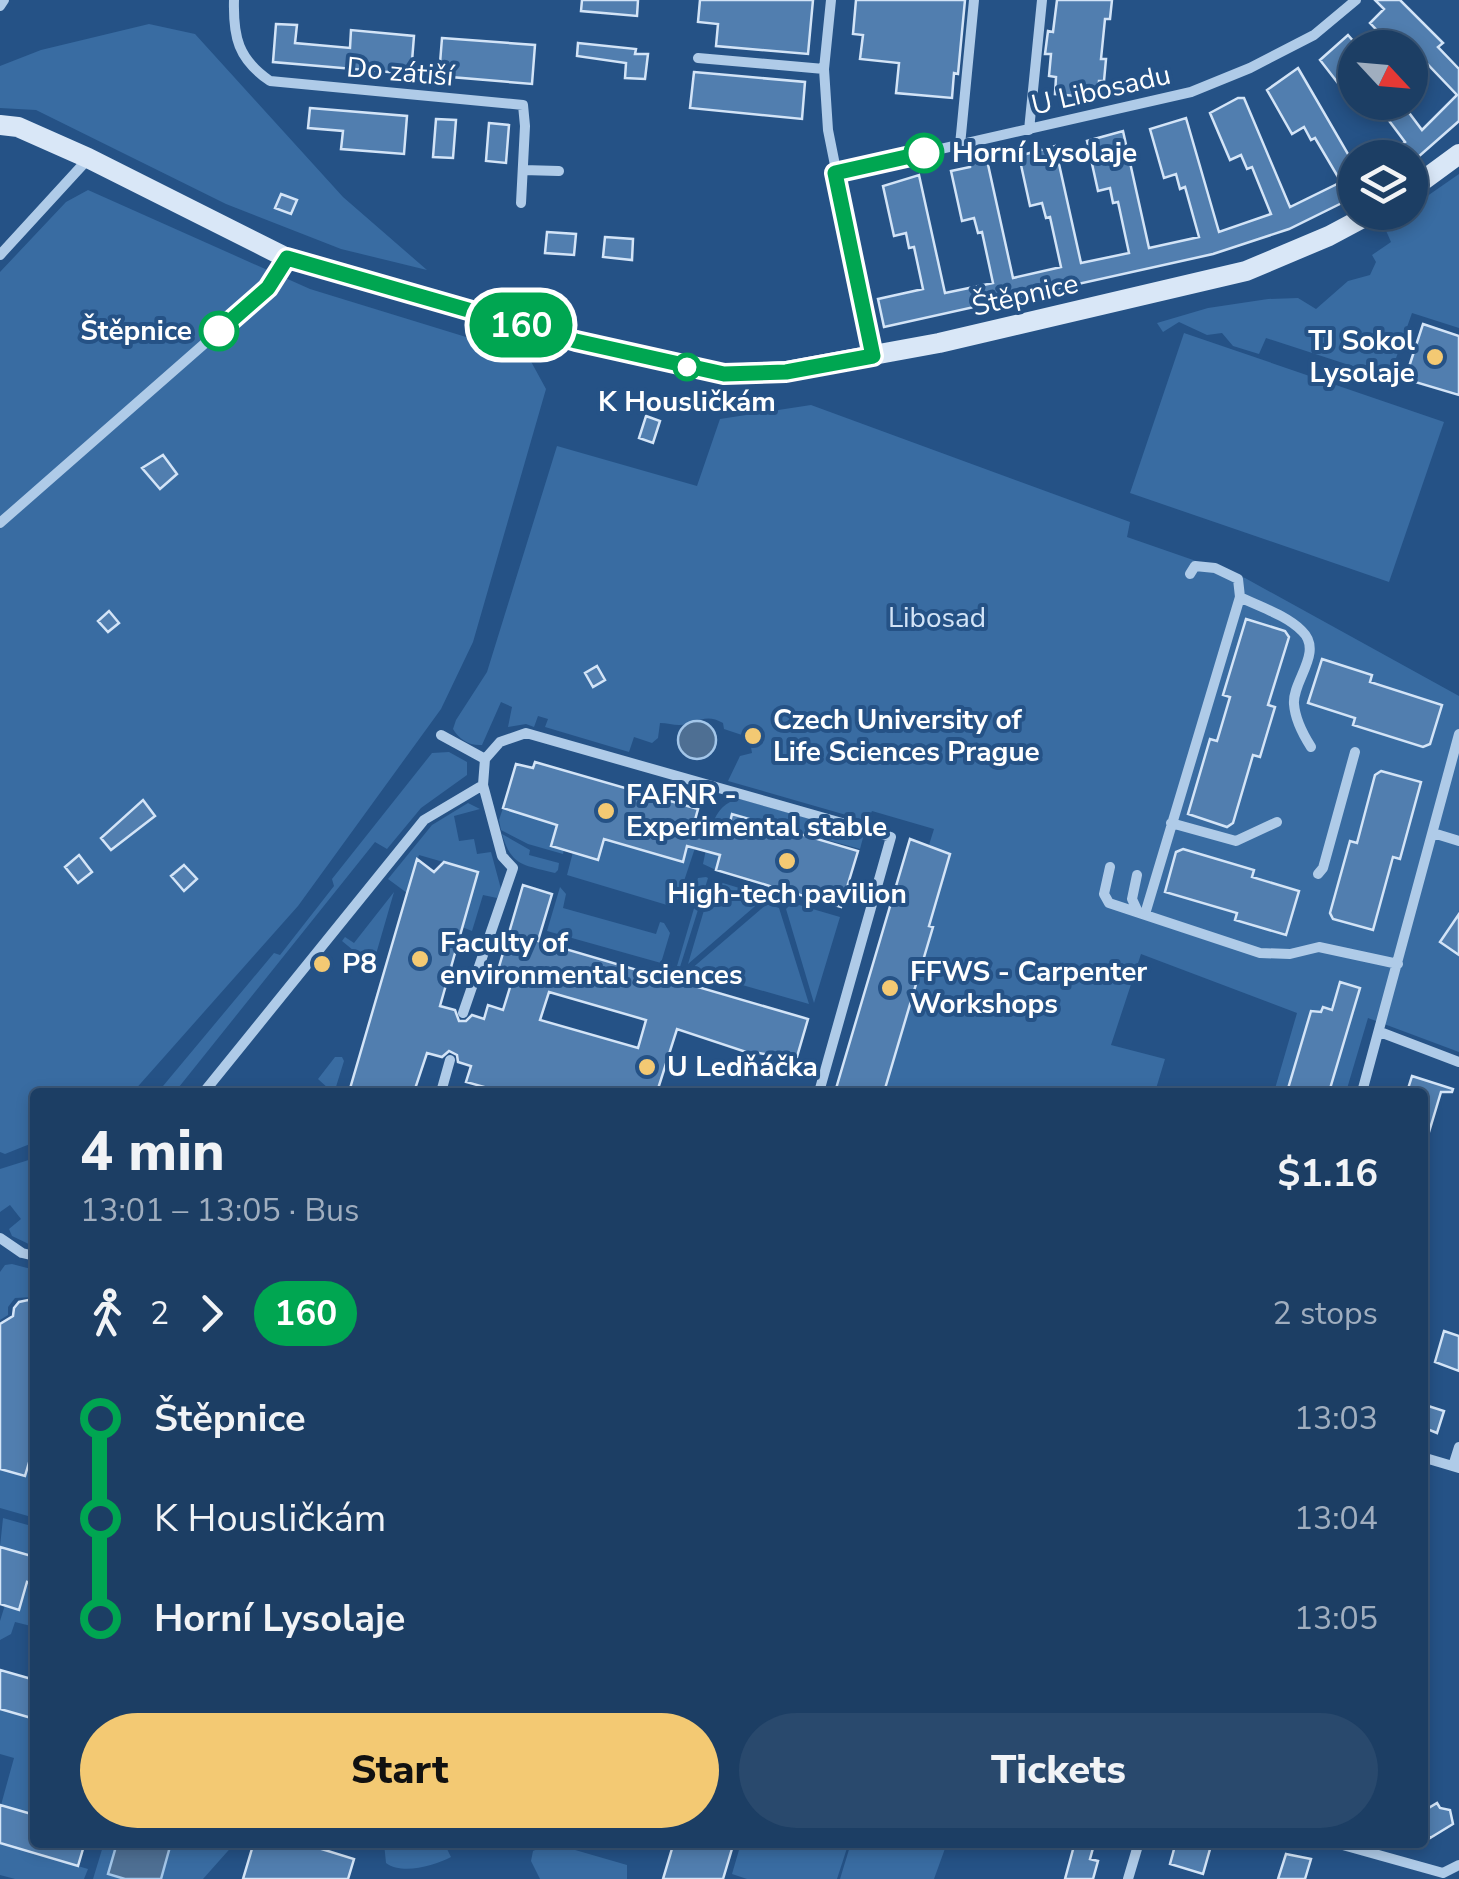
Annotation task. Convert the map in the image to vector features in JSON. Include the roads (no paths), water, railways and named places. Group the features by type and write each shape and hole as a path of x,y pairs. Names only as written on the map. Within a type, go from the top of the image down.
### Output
{"street":[{"name":"Do zátiší","path":"234,0 234,31 240,53 254,70 270,80 523,105 521,203"},
{"path":"831,0 824,69 828,130 873,356"},
{"path":"960,145 974,0"},
{"path":"1029,130 1042,0"},
{"name":"U Libosadu","path":"835,173 1191,92 1314,35 1356,0"},
{"path":"698,58 824,69"},
{"name":"Štěpnice","path":"0,124 18,127 88,158 287,258 576,341 724,374 786,372 939,344 1246,271 1340,230"},
{"path":"1428,177 1459,154"},
{"path":"0,255 88,158"},
{"path":"523,170 558,171"},
{"path":"0,523 268,288 287,258"},
{"path":"1142,913 1240,597 1238,579 1228,572 1194,566 1190,574"},
{"path":"1240,597 1282,618 1308,638 1310,649 1293,702 1311,747"},
{"path":"464,1012 513,868 502,856 484,785 485,759 500,742 526,734 891,838 821,1088"},
{"path":"1363,1088 1459,734"},
{"path":"441,736 485,759"},
{"path":"1318,874 1323,868 1355,752"},
{"path":"207,1088 424,820 484,785"},
{"path":"1171,823 1236,841 1277,822"},
{"path":"1433,833 1459,840"},
{"path":"1110,867 1104,894 1109,903 1260,953 1290,954 1320,948 1398,964"},
{"path":"1137,875 1132,899 1142,913"},
{"path":"1380,1032 1459,1062"},
{"path":"442,1088 450,1060"},
{"path":"0,1238 30,1254"},
{"path":"1428,1459 1456,1467 1459,1447"},
{"path":"1128,1879 1137,1848"},
{"path":"1352,1848 1444,1876 1459,1865"}],"place":[{"name":"Horní Lysolaje","path":"924,153"},
{"name":"Štěpnice","path":"219,331"},
{"name":"TJ Sokol Lysolaje","path":"1435,357"},
{"name":"K Housličkám","path":"687,367"},
{"name":"Czech University of Life Sciences Prague","path":"753,736"},
{"name":"FAFNR - Experimental stable","path":"606,811"},
{"name":"High-tech pavilion","path":"787,861"},
{"name":"Faculty of environmental sciences","path":"420,959"},
{"name":"P8","path":"322,964"},
{"name":"FFWS - Carpenter Workshops","path":"890,988"},
{"name":"U Ledňáčka","path":"647,1067"}],"park label":[{"name":"Libosad","path":"937,618"}]}
